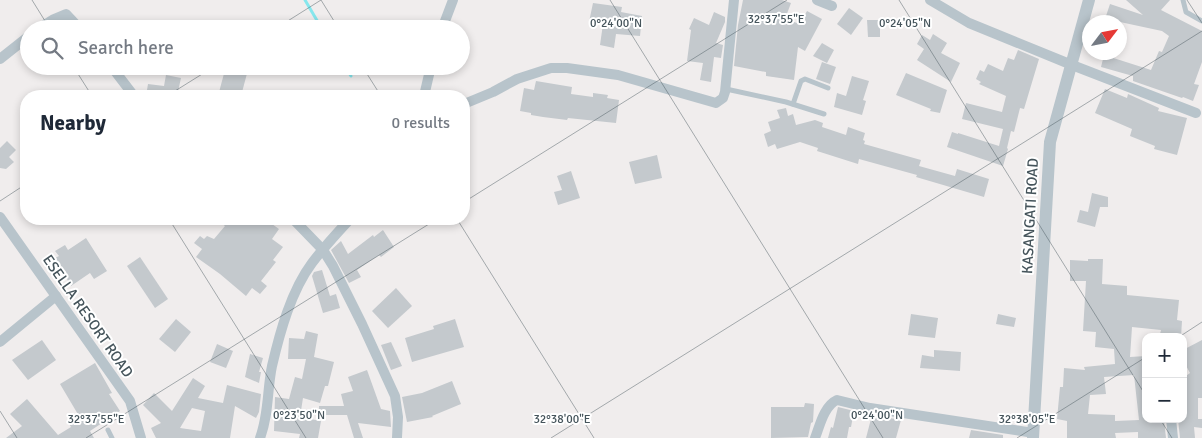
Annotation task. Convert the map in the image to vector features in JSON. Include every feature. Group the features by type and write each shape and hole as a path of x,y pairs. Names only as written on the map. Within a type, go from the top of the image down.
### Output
{"street":[{"path":"445,20 452,0"},
{"path":"470,102 518,79 551,68 567,68 618,75 716,103 723,98 725,89 734,0"},
{"path":"817,0 832,6"},
{"path":"930,0 969,22 1072,66 1196,113"},
{"name":"KASANGATI ROAD","path":"1034,436 1050,142 1089,0"},
{"path":"52,20 66,14 72,20"},
{"path":"0,59 20,43"},
{"path":"118,75 129,90"},
{"path":"425,90 429,75"},
{"name":"ESELLA RESORT ROAD","path":"0,217 130,402 141,438"},
{"path":"299,225 323,250 340,279 389,382 395,396 398,417 397,438"},
{"path":"260,438 267,414 272,368 290,307 300,283 311,264 345,225"},
{"path":"0,342 56,296"},
{"path":"815,438 826,410 830,404 837,400 870,408 1034,436"},
{"path":"1172,423 1173,438"}],"lane":[{"path":"1184,0 1183,6 1186,12 1202,21"},
{"path":"793,104 801,81 804,79 828,88"},
{"path":"725,89 793,104 824,114"},
{"path":"108,430 112,438"}],"building":[{"path":"743,0 782,0 791,3 785,19 800,24 807,11 822,19 805,51 798,47 794,80 766,76 766,72 734,66 738,25"},
{"path":"1126,0 1170,0 1161,10 1202,31 1202,62 1194,84 1199,85 1193,101 1133,81 1133,76 1101,67 1103,60 1120,60 1151,70 1159,51 1162,52 1169,36 1162,31 1127,24 1127,15 1106,15 1110,4 1143,15"},
{"path":"593,3 622,7 621,12 642,16 640,36 616,34 614,48 600,45 603,24 589,22"},
{"path":"849,8 863,18 851,35 837,24"},
{"path":"714,12 725,17 725,22 716,43 723,45 721,58 714,57 711,82 700,80 703,63 687,61 691,30 689,29 694,18 709,25"},
{"path":"867,20 880,20 880,37 868,37"},
{"path":"933,34 947,43 941,53 960,63 951,82 917,60 924,49 917,44 922,35 930,40"},
{"path":"822,43 834,50 827,63 813,56"},
{"path":"1018,50 1039,59 1024,109 1020,108 1014,132 1011,131 1003,166 947,147 952,132 999,146 1003,129 962,119 966,103 1002,112 1006,96 979,84 981,82 976,79 980,70 984,72 988,64 1003,71 1008,58 1014,60"},
{"path":"822,62 836,67 830,84 816,79"},
{"path":"906,73 947,90 940,113 930,111 931,109 896,95"},
{"path":"166,75 181,78 178,90 147,90 148,84 164,86"},
{"path":"224,75 247,75 243,90 220,90"},
{"path":"852,76 869,81 863,100 866,101 862,115 834,107 837,93 846,96"},
{"path":"536,81 572,87 571,94 593,97 593,93 608,95 607,98 619,100 616,123 543,117 520,111 524,88 534,90"},
{"path":"1105,89 1127,98 1128,94 1159,108 1158,111 1187,118 1177,155 1154,149 1155,146 1130,136 1132,129 1095,113"},
{"path":"786,108 788,116 793,114 796,125 815,120 823,123 822,127 846,135 848,127 865,133 864,144 921,160 919,166 955,176 957,169 989,179 984,197 916,177 917,175 859,159 858,164 817,151 818,148 800,142 777,149 775,144 768,147 764,134 771,131 768,122 780,118 777,110"},
{"path":"7,141 16,150 9,157 14,162 6,169 0,168 0,148"},
{"path":"657,155 662,178 635,184 629,162"},
{"path":"571,171 580,198 558,205 554,192 562,190 557,176"},
{"path":"1092,193 1108,197 1108,207 1100,207 1095,227 1077,222 1080,210 1088,212"},
{"path":"224,225 273,225 279,229 272,239 283,247 273,260 276,262 261,281 267,286 260,294 252,288 246,296 196,257 202,249 194,243 200,236 204,239 207,236 214,239 225,226"},
{"path":"383,230 394,247 381,257 379,255 357,270 361,277 349,283 331,250 341,241 348,254 373,235 374,237"},
{"path":"86,238 107,271 94,279 90,273 71,286 55,258 59,256 55,251 65,245 68,250"},
{"path":"140,257 168,299 155,308 127,266"},
{"path":"1088,259 1103,259 1102,284 1127,286 1127,295 1179,300 1177,320 1182,321 1181,333 1160,333 1161,330 1132,327 1130,357 1142,356 1142,423 1164,423 1166,438 1138,438 1138,432 1115,433 1116,438 1067,438 1067,421 1057,419 1060,387 1063,387 1064,368 1085,370 1084,367 1115,364 1114,349 1095,347 1096,332 1083,331 1086,281 1070,281 1070,260 1088,261","holes":["1134,375 1139,420 1115,421 1115,415 1088,414 1090,395 1106,394 1104,377"]},
{"path":"322,270 330,296 336,294 340,308 323,313 312,276 314,272"},
{"path":"396,288 412,306 388,328 372,311"},
{"path":"911,314 938,318 935,338 908,335"},
{"path":"998,314 1016,318 1014,327 996,324"},
{"path":"176,319 191,332 175,352 159,339"},
{"path":"455,319 464,347 412,362 405,338 434,329 433,326"},
{"path":"306,331 318,334 314,357 334,362 328,386 325,386 320,403 303,398 300,417 321,421 318,438 299,438 300,434 274,431 275,397 289,399 295,377 302,379 306,359 288,359 289,338 304,339"},
{"path":"42,340 56,360 28,380 12,360"},
{"path":"1202,340 1202,398 1198,398 1198,419 1202,419 1202,428 1194,427 1195,438 1180,438 1178,423 1187,423 1187,375 1190,373 1187,367 1187,348"},
{"path":"391,342 402,366 391,370 381,345"},
{"path":"217,344 233,351 226,368 210,362"},
{"path":"934,350 961,352 960,371 920,368 922,355 934,357"},
{"path":"250,354 263,358 259,372 261,372 259,383 245,377"},
{"path":"95,363 112,393 109,394 120,411 90,431 94,438 6,438 22,426 10,414 27,399 58,435 71,427 68,422 79,416 60,384"},
{"path":"367,370 381,409 390,411 391,427 358,423 363,438 354,438 347,415 319,415 319,406 344,406 341,394 353,391 348,377"},
{"path":"193,378 205,386 198,398 223,403 227,385 261,394 259,412 256,418 235,406 230,438 156,438 151,428 161,423 143,405 154,393 172,411","holes":["192,408 205,411 201,431 180,428"]},
{"path":"452,381 461,404 433,417 407,422 402,397 422,393"},
{"path":"805,403 814,404 813,422 811,423 808,437 771,438 771,407 804,407"},
{"path":"838,407 854,411 851,427 849,427 847,438 828,438 831,427 833,428"},
{"path":"872,415 901,420 896,438 866,438"},
{"path":"971,430 1003,435 1003,438 969,438"}],"waterway":[{"path":"305,0 317,20"}]}
